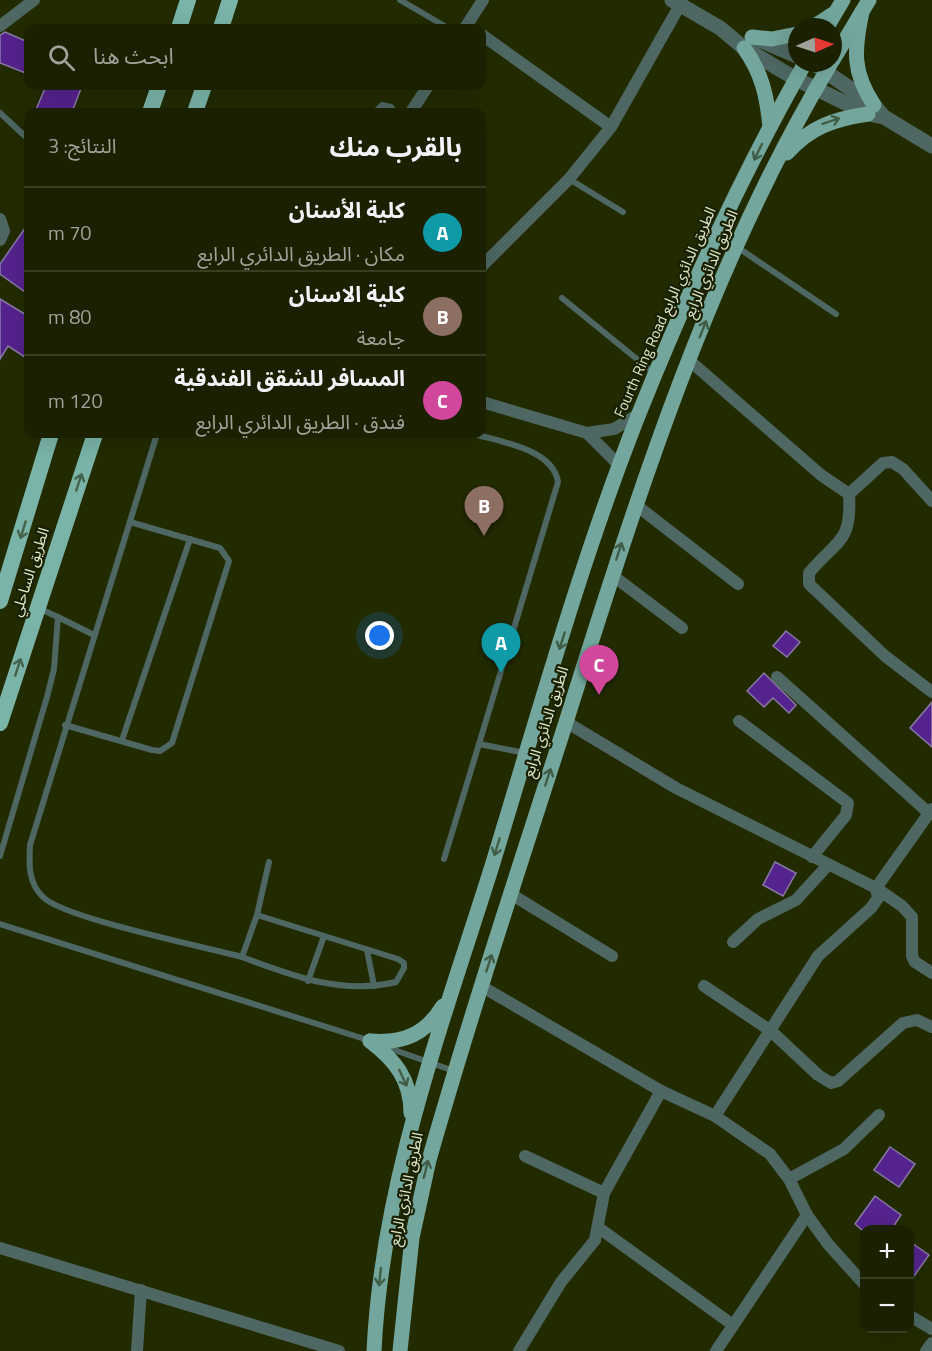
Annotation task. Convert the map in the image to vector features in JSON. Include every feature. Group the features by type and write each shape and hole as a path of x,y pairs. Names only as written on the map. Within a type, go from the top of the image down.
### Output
{"highway":[{"path":"180,24 188,0"},
{"path":"224,24 231,0"},
{"path":"151,108 158,90"},
{"path":"196,108 203,90"},
{"name":"الطريق الساحلي","path":"0,601 7,558 50,438"},
{"name":"الطريق الساحلي","path":"0,723 94,438"}],"main road":[{"path":"824,18 839,6"},
{"name":"الطريق الدائري الرابع","path":"842,40 865,6"},
{"path":"771,171 789,150 822,124 871,110 857,70 855,48 865,6"},
{"path":"770,127 764,81 748,42 788,36"},
{"name":"Fourth Ring Road الطريق الدائري الرابع","path":"580,585 639,414 712,247 770,127 800,72"},
{"name":"الطريق الدائري الرابع","path":"400,1351 406,1284 420,1196 454,1071 612,575 690,361 736,247 771,171 816,90 823,72"},
{"name":"الطريق الدائري الرابع","path":"374,1351 387,1229 410,1126 525,753 580,585"},
{"path":"370,1041 397,1041 412,1036 436,1018 450,996"},
{"path":"370,1041 397,1065 406,1082 411,1100 410,1126"}],"street":[{"path":"0,26 34,0"},
{"path":"470,24 483,0"},
{"path":"486,262 569,179 611,127 676,2 748,42 788,53"},
{"path":"486,38 611,127"},
{"path":"748,42 796,79 816,90 871,110 932,146"},
{"path":"834,72 871,110"},
{"path":"414,108 425,90"},
{"path":"0,219 4,231 0,240"},
{"path":"690,361 821,475 849,494"},
{"path":"486,403 588,434 614,429 639,414"},
{"path":"588,434 620,466"},
{"path":"932,501 892,462 883,463 849,494 850,524 846,532 836,548 809,573 809,584 885,656 932,692"},
{"path":"636,505 738,584"},
{"path":"612,575 682,628"},
{"path":"715,1116 825,948 871,908 878,898 876,888 931,811 777,676"},
{"path":"739,721 848,803 846,815 812,857"},
{"path":"566,722 676,788 876,888 902,906 912,917 912,956 915,962 932,973"},
{"path":"733,942 758,920 796,900 828,865"},
{"path":"511,894 612,956"},
{"path":"704,986 771,1031 818,1075 831,1083 838,1081 903,1023 917,1020 932,1027"},
{"path":"481,987 662,1091 715,1116 770,1154 789,1179 807,1215 828,1244 860,1280"},
{"path":"519,1351 561,1282 594,1240 599,1228 604,1193 662,1091"},
{"path":"789,1179 843,1149 879,1115"},
{"path":"525,1156 604,1193"},
{"path":"716,1351 807,1215"},
{"path":"599,1228 733,1325"},
{"path":"0,1248 339,1351"},
{"path":"137,1351 141,1290"},
{"path":"914,1319 932,1329"},
{"path":"926,1351 932,1343"}],"lane":[{"path":"400,0 441,24"},
{"path":"0,113 24,136"},
{"path":"569,179 623,212"},
{"path":"736,247 836,314"},
{"path":"562,298 656,376"},
{"path":"156,438 65,725 30,845 28,866 37,891 45,900 73,912 242,957 308,981 341,987 374,986 396,982 404,965 398,959 256,915"},
{"path":"444,859 558,483 557,474 543,459 485,438"},
{"path":"65,725 160,751 172,743 228,561 220,548 130,522"},
{"path":"122,740 190,539"},
{"path":"38,608 94,635"},
{"path":"0,856 54,669 58,617"},
{"path":"479,744 525,753"},
{"path":"242,957 256,915 269,862"},
{"path":"0,924 370,1041 454,1071"},
{"path":"308,981 324,936"},
{"path":"367,950 374,986"}],"building":[{"path":"5,32 24,40 24,72 0,63 0,35"},
{"path":"44,90 80,90 74,108 37,108"},
{"path":"24,230 24,291 0,274 0,264"},
{"path":"0,299 24,314 24,356 8,346 0,359"},
{"path":"786,631 800,642 787,657 773,646"},
{"path":"764,673 796,705 789,713 773,698 764,707 747,691"},
{"path":"932,702 932,747 910,728"},
{"path":"775,862 796,873 783,896 763,885"},
{"path":"890,1147 915,1164 899,1187 874,1170"},
{"path":"875,1196 901,1215 894,1225 860,1225 860,1228 855,1224"},
{"path":"914,1244 929,1255 914,1276"}],"place":[{"name":"كلية الاسنان","path":"484,536"},
{"name":"كلية الأسنان","path":"501,673"},
{"name":"المسافر للشقق الفندقية","path":"599,695"}]}
